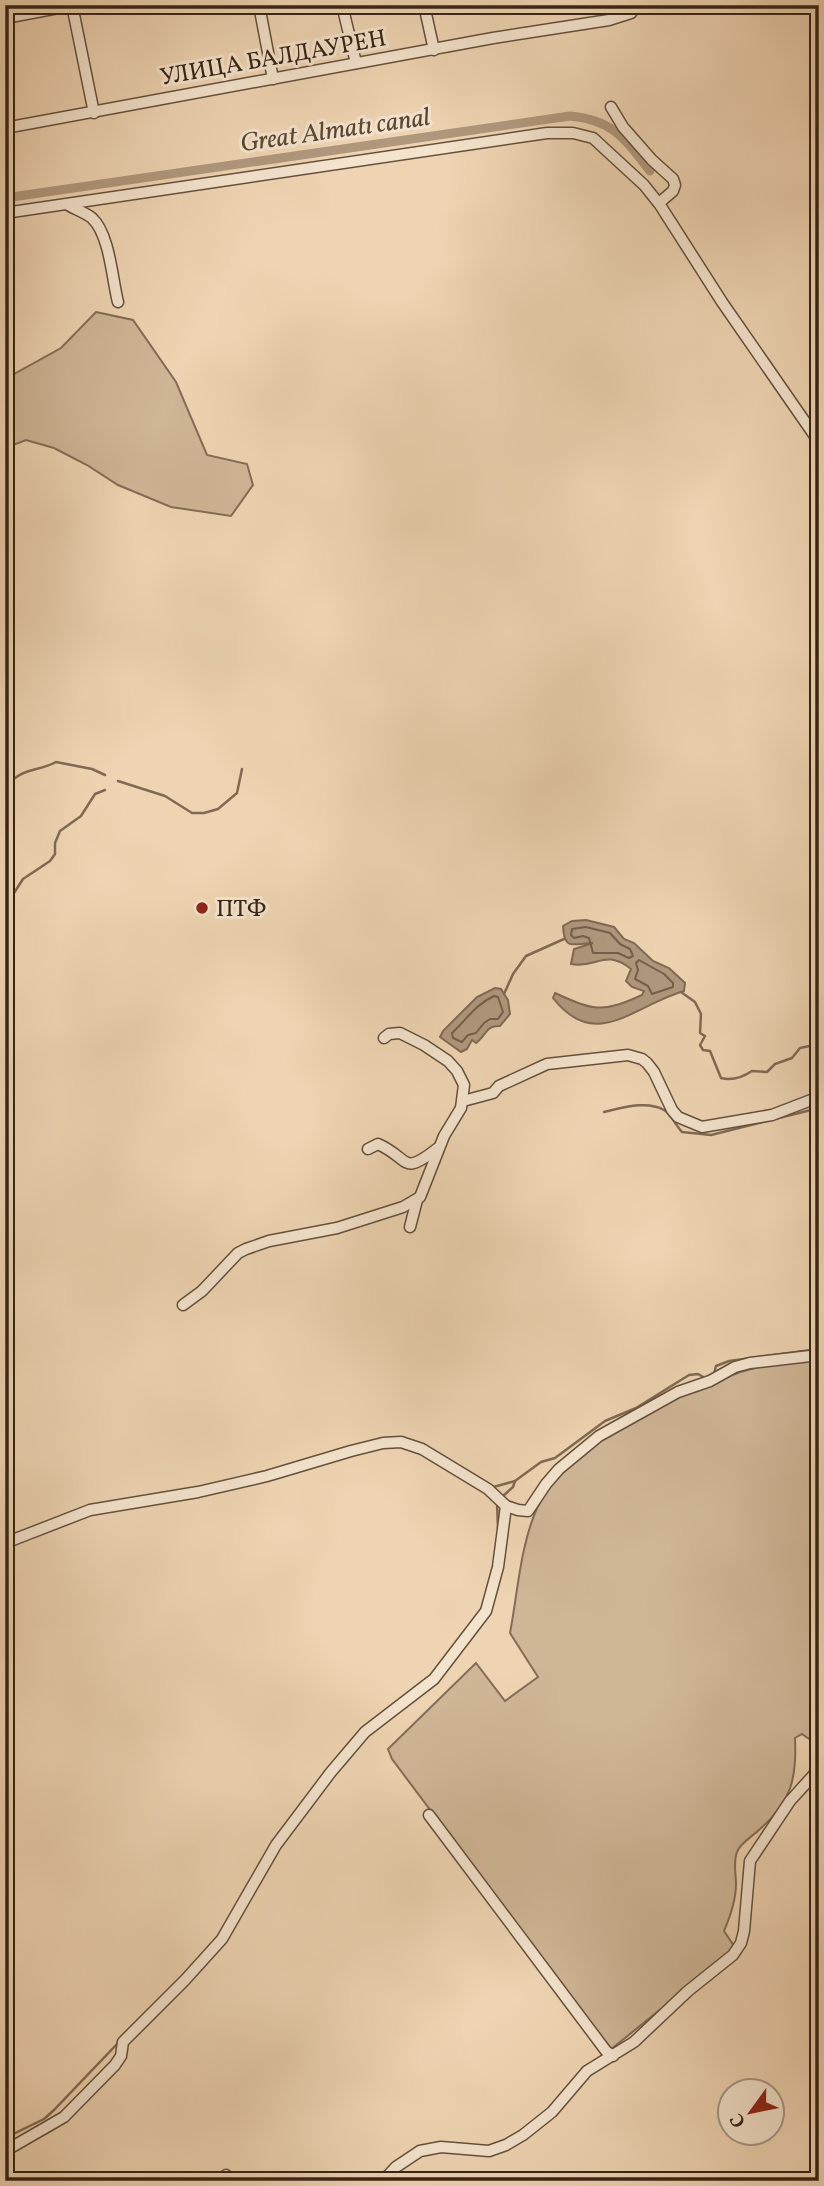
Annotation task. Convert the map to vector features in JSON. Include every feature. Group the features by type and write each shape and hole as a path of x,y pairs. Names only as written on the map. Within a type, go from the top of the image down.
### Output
{"street":[{"path":"5,18 73,5 94,113"},
{"path":"259,5 273,79"},
{"path":"342,5 356,63"},
{"path":"424,5 434,50"},
{"name":"УЛИЦА БАЛДАУРЕН","path":"5,128 493,38 609,20 634,9"},
{"path":"611,107 652,160 673,179 673,191 659,203"},
{"path":"5,213 403,154 560,133 585,135 601,144 659,203 722,302 819,442"},
{"path":"68,205 91,216 97,225 106,248 118,302"},
{"path":"384,1038 389,1034 400,1033 424,1045 447,1061 457,1071 464,1085 463,1101 440,1146 424,1191 417,1200 410,1227"},
{"path":"463,1101 493,1093 499,1086 547,1064 628,1055 646,1063 678,1116 702,1127 772,1115 819,1097"},
{"path":"368,1149 378,1144 400,1161 415,1163 424,1160 440,1146"},
{"path":"183,1305 202,1291 238,1253 246,1249 269,1241 337,1228 417,1200"},
{"path":"5,1543 90,1510 160,1500 267,1476 383,1443 401,1442 422,1449 488,1489 506,1506 528,1511 559,1469 599,1436 678,1392 710,1381 735,1367 819,1355"},
{"path":"5,2151 64,2117 114,2064 121,2056 122,2042 222,1939 276,1845 331,1772 365,1732 423,1689 452,1656 486,1611 498,1567 506,1506"},
{"path":"383,2181 396,2166 420,2151 441,2147 489,2151 506,2145 552,2112 587,2071 634,2042 688,1991 722,1966 739,1949 744,1931 747,1869 750,1861 790,1801 819,1769"},
{"path":"429,1815 612,2056"}],"shaded area":[{"path":"96,312 133,320 176,382 207,455 247,464 253,485 231,516 171,507 118,485 54,448 26,440 5,448 5,379 61,348"},
{"path":"819,1358 819,1746 802,1734 795,1738 795,1766 785,1799 770,1819 737,1852 735,1896 724,1931 734,1946 733,1951 610,2050 392,1759 388,1749 476,1663 505,1701 538,1677 510,1633 531,1523 551,1485 571,1464 596,1444 652,1409 710,1383 755,1368"}],"water":[{"path":"586,920 614,927 624,939 634,943 653,961 669,968 685,983 684,991 632,1014 600,1024 585,1022 569,1014 553,998 555,993 589,1006 608,1007 629,1001 642,995 644,991 632,987 626,981 631,969 614,960 571,964 574,949 593,943 568,943 563,926 572,921"},
{"path":"495,988 501,989 508,1000 510,1014 500,1026 489,1029 476,1043 472,1040 467,1049 461,1052 440,1037 477,997"}],"waterway":[{"name":"Great Almatı canal","path":"5,198 570,116 598,122 617,133 650,171"},
{"path":"5,779 15,778 56,762 92,769 105,775"},
{"path":"118,781 165,796 192,813 204,813 218,809 237,793 242,769"},
{"path":"5,907 23,879 50,861 55,854 55,843 60,831 81,816 95,794 105,790"},
{"path":"504,994 513,974 526,956 564,939"},
{"path":"681,992 695,1002 701,1014 700,1033 705,1036 700,1045 703,1050 710,1051 721,1078 737,1078 752,1071 767,1072 775,1064 792,1058 800,1048 819,1044"},
{"path":"604,1112 634,1106 657,1107 667,1112 682,1132 711,1135 819,1108"},
{"path":"714,1374 716,1366 729,1361 819,1349"},
{"path":"490,1488 515,1481 541,1462 555,1458 605,1421 636,1408 689,1375 698,1374 705,1378"},
{"path":"503,1496 513,1487 515,1481"},
{"path":"497,1503 498,1528"},
{"path":"5,2138 44,2119 118,2043"}],"place":[{"name":"ПТФ","path":"202,908"}]}
